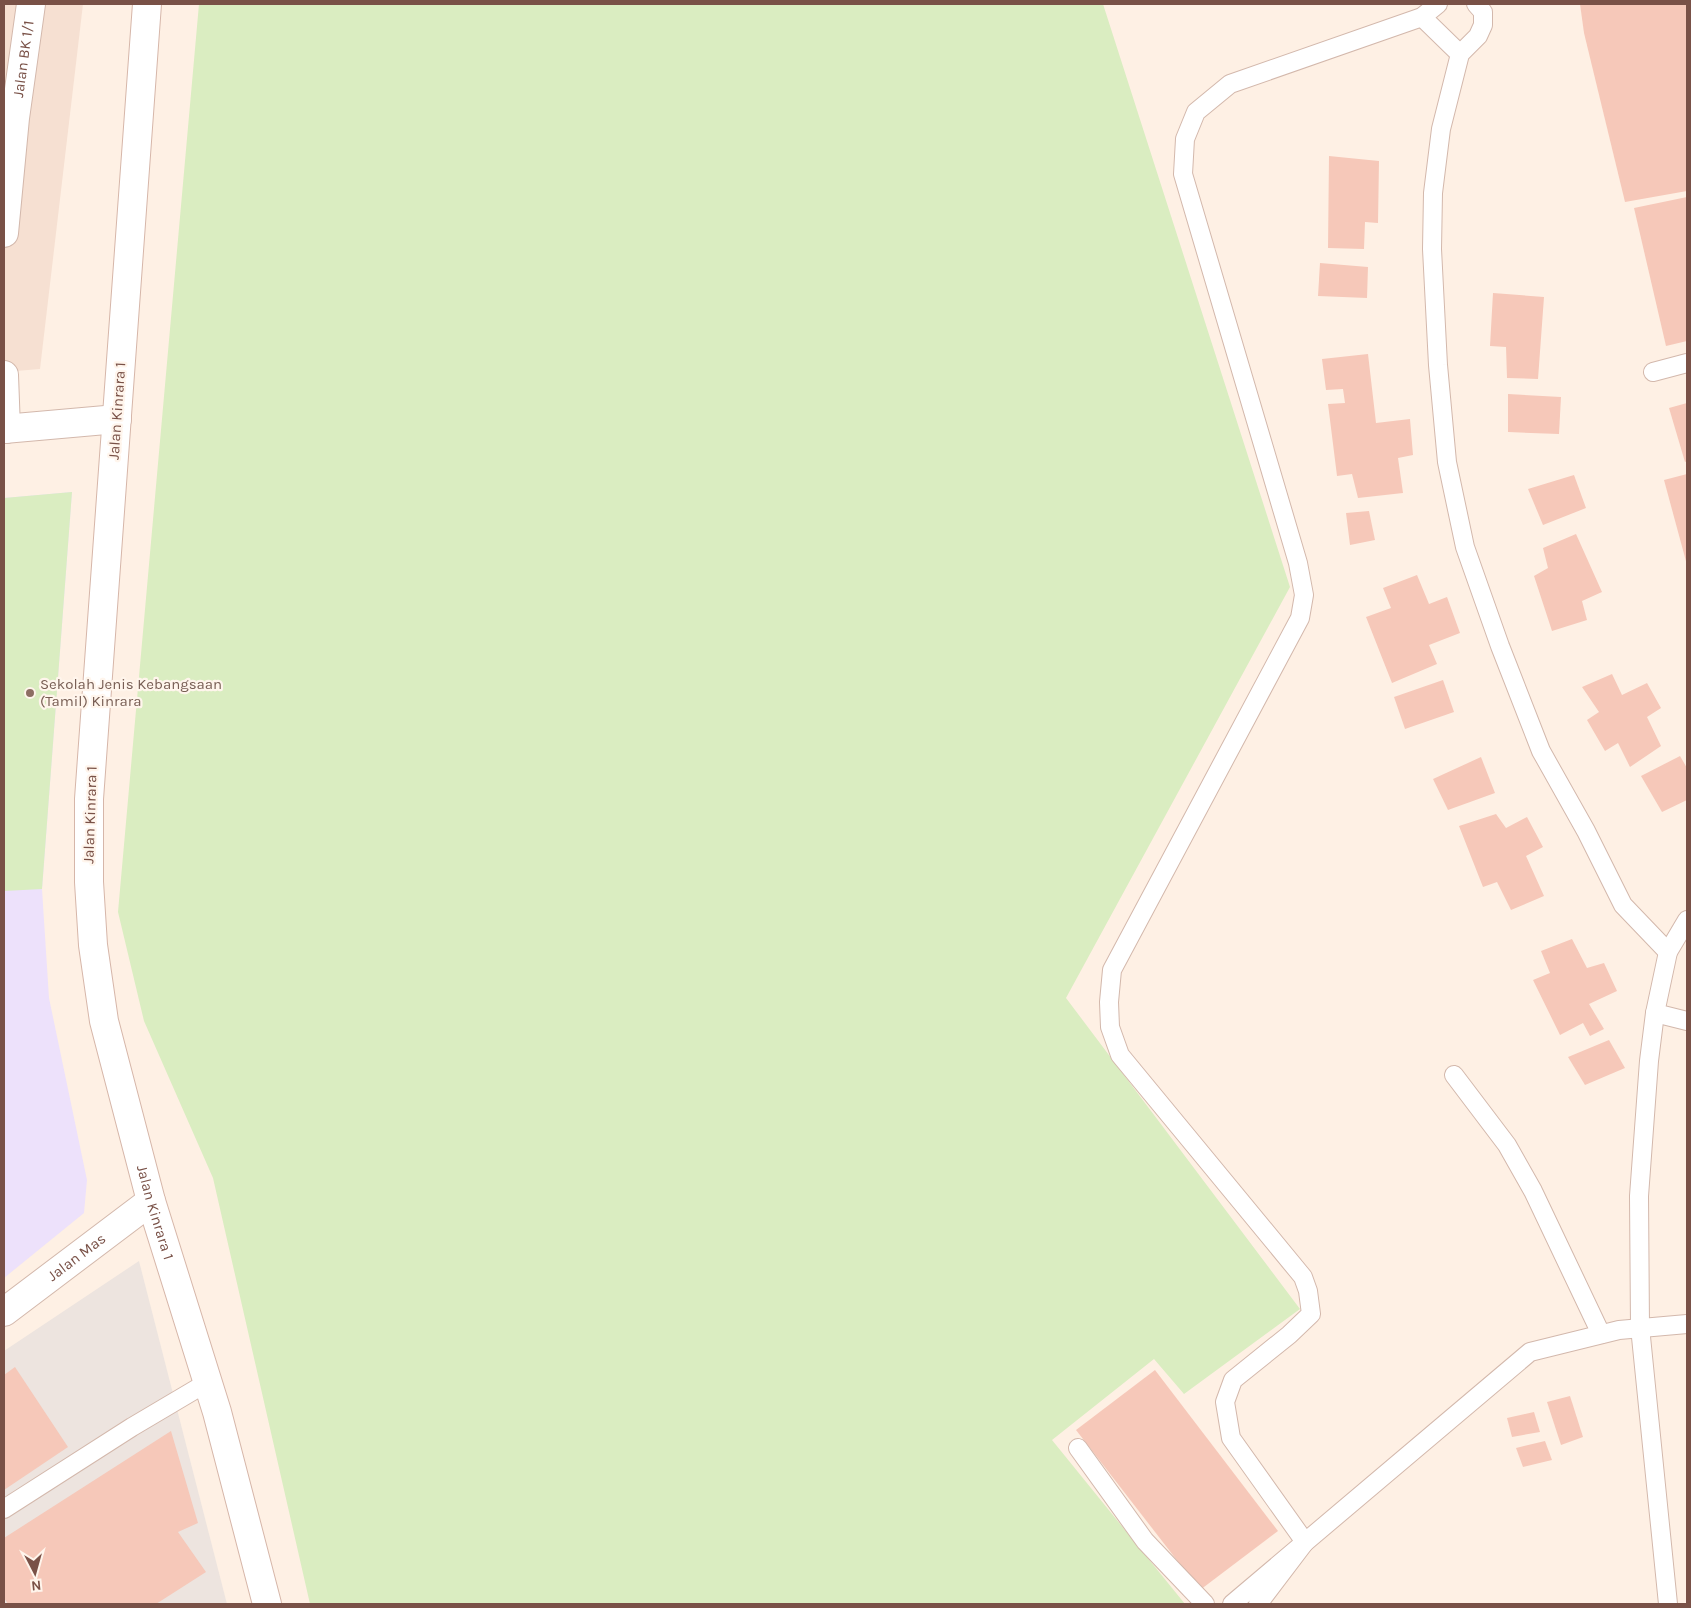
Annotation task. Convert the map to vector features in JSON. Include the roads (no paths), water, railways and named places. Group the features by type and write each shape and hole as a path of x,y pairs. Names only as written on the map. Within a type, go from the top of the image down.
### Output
{"street":[{"name":"Jalan BK 1/1","path":"4,233 9,118 32,4"},
{"name":"Jalan Kinrara 1","path":"147,4 89,799 89,882 93,945 104,1021 151,1201 208,1382 267,1604"},
{"path":"4,375 5,429 117,419"},
{"name":"Jalan Mas","path":"4,1312 151,1201"}],"lane":[{"path":"1305,1542 1231,1438 1225,1402 1233,1380 1289,1335 1311,1314 1308,1291 1303,1277 1120,1055 1110,1027 1109,1002 1112,970 1300,618 1304,595 1298,563 1183,174 1184,140 1196,112 1230,84 1422,17 1438,4"},
{"path":"1476,4 1483,12 1483,25 1478,36 1460,54 1440,129 1433,193 1432,250 1438,365 1447,462 1465,547 1500,646 1541,751 1586,831 1623,905 1668,952"},
{"path":"1422,17 1460,54"},
{"path":"1653,372 1687,363"},
{"path":"1668,1604 1640,1327 1639,1196 1649,1061 1655,1013 1668,952 1687,920"},
{"path":"1655,1013 1687,1021"},
{"path":"1454,1075 1507,1145 1534,1191 1601,1334"},
{"path":"1232,1604 1530,1352 1601,1334 1640,1327 1687,1324"},
{"path":"4,1509 132,1427 208,1382"},
{"path":"1078,1448 1145,1541 1205,1604"},
{"path":"1258,1604 1305,1542"}],"place":[{"name":"Sekolah Jenis Kebangsaan (Tamil) Kinrara","path":"30,693"}]}
